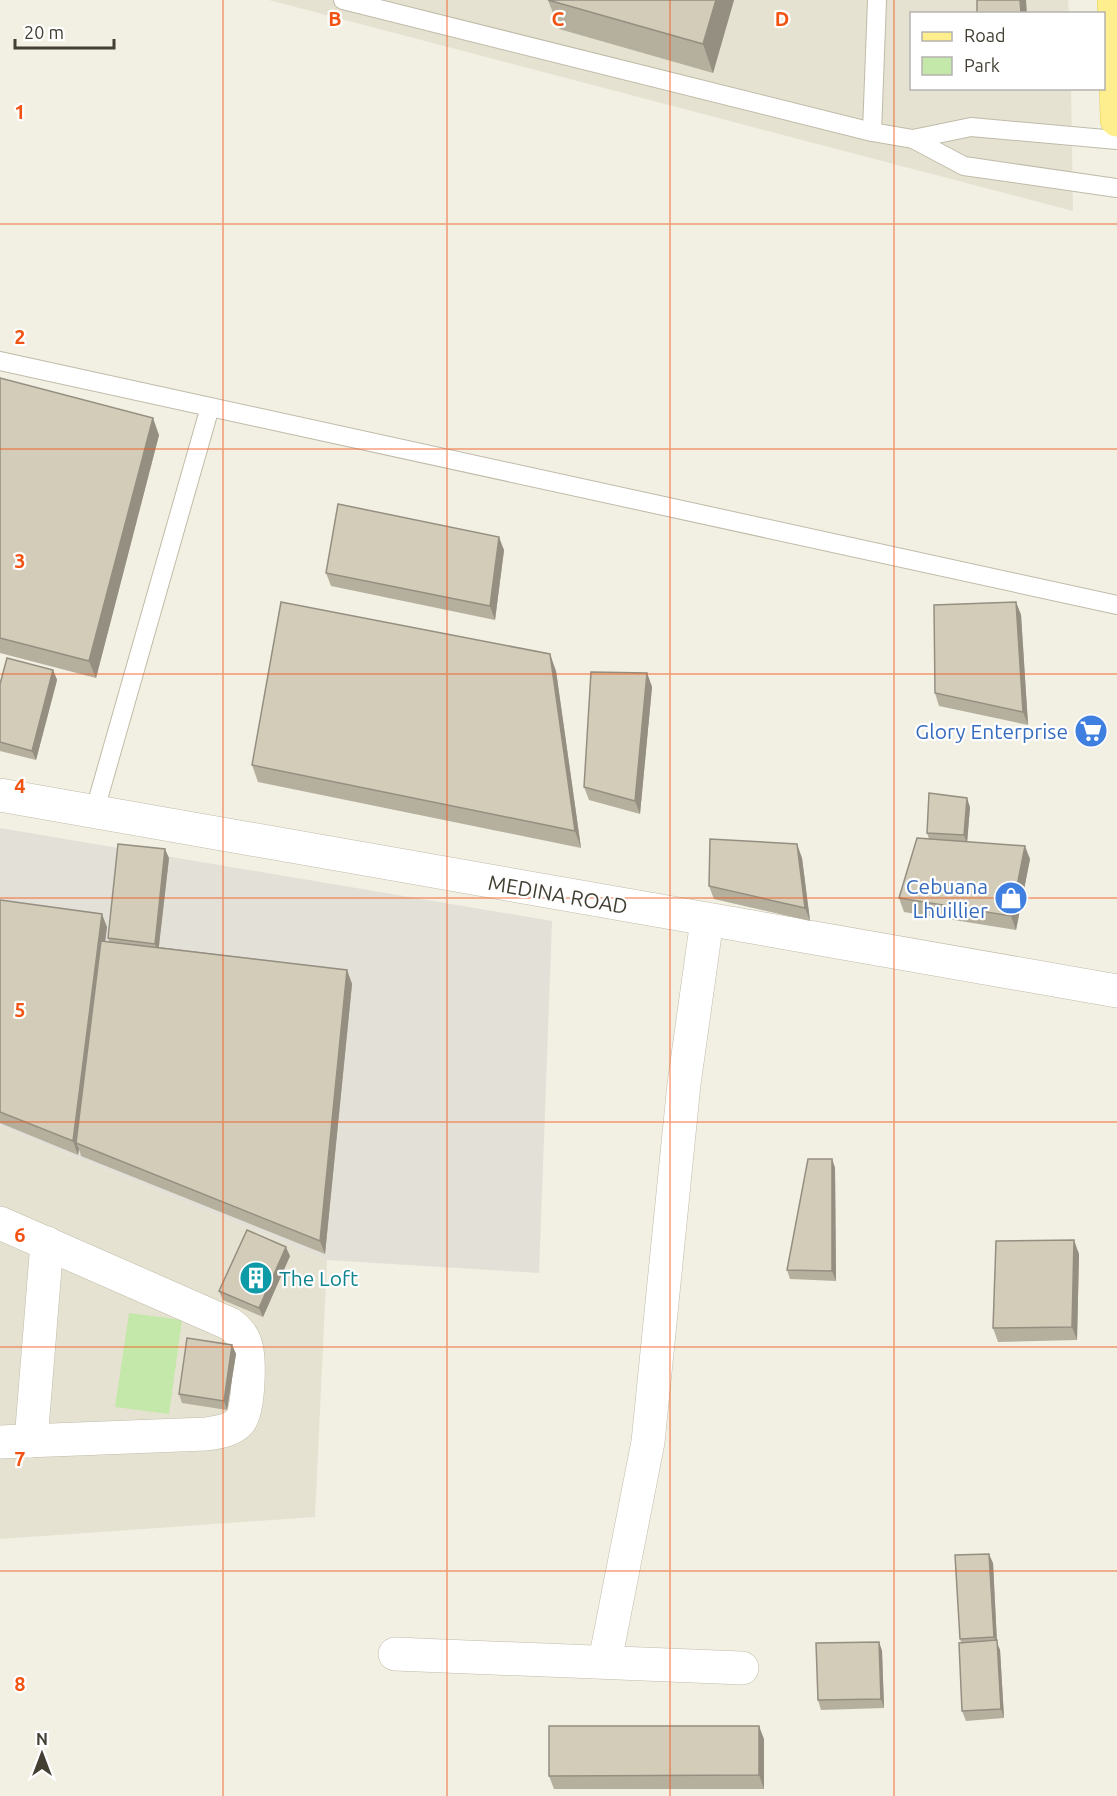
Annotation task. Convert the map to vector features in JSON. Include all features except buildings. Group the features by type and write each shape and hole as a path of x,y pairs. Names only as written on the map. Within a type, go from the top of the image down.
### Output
{"main road":[{"path":"1114,0 1117,120"}],"street":[{"name":"MEDINA ROAD","path":"0,795 1117,991"},
{"path":"605,1661 648,1442 684,1084 706,920"},
{"path":"0,1224 47,1243 208,1312 230,1323 242,1335 248,1358 245,1410 241,1420 232,1427 206,1434 15,1441 47,1243"},
{"path":"395,1653 742,1668"}],"lane":[{"path":"343,0 872,132 913,139 964,166 1117,188"},
{"path":"872,132 877,0"},
{"path":"913,139 971,127 1117,141"},
{"path":"0,361 1117,605"},
{"path":"94,813 210,407"}],"shaded area":[{"path":"269,0 1068,0 1069,12 910,12 910,90 1071,90 1073,211"},
{"path":"0,828 552,921 539,1273 327,1260 0,1126"},
{"path":"0,1126 327,1260 315,1517 0,1539"}],"green space":[{"path":"129,1313 182,1320 169,1414 115,1407"}],"place":[{"name":"Glory Enterprise","path":"1091,731"},
{"name":"Cebuana Lhuillier","path":"1011,898"},
{"name":"The Loft","path":"256,1278"}]}
